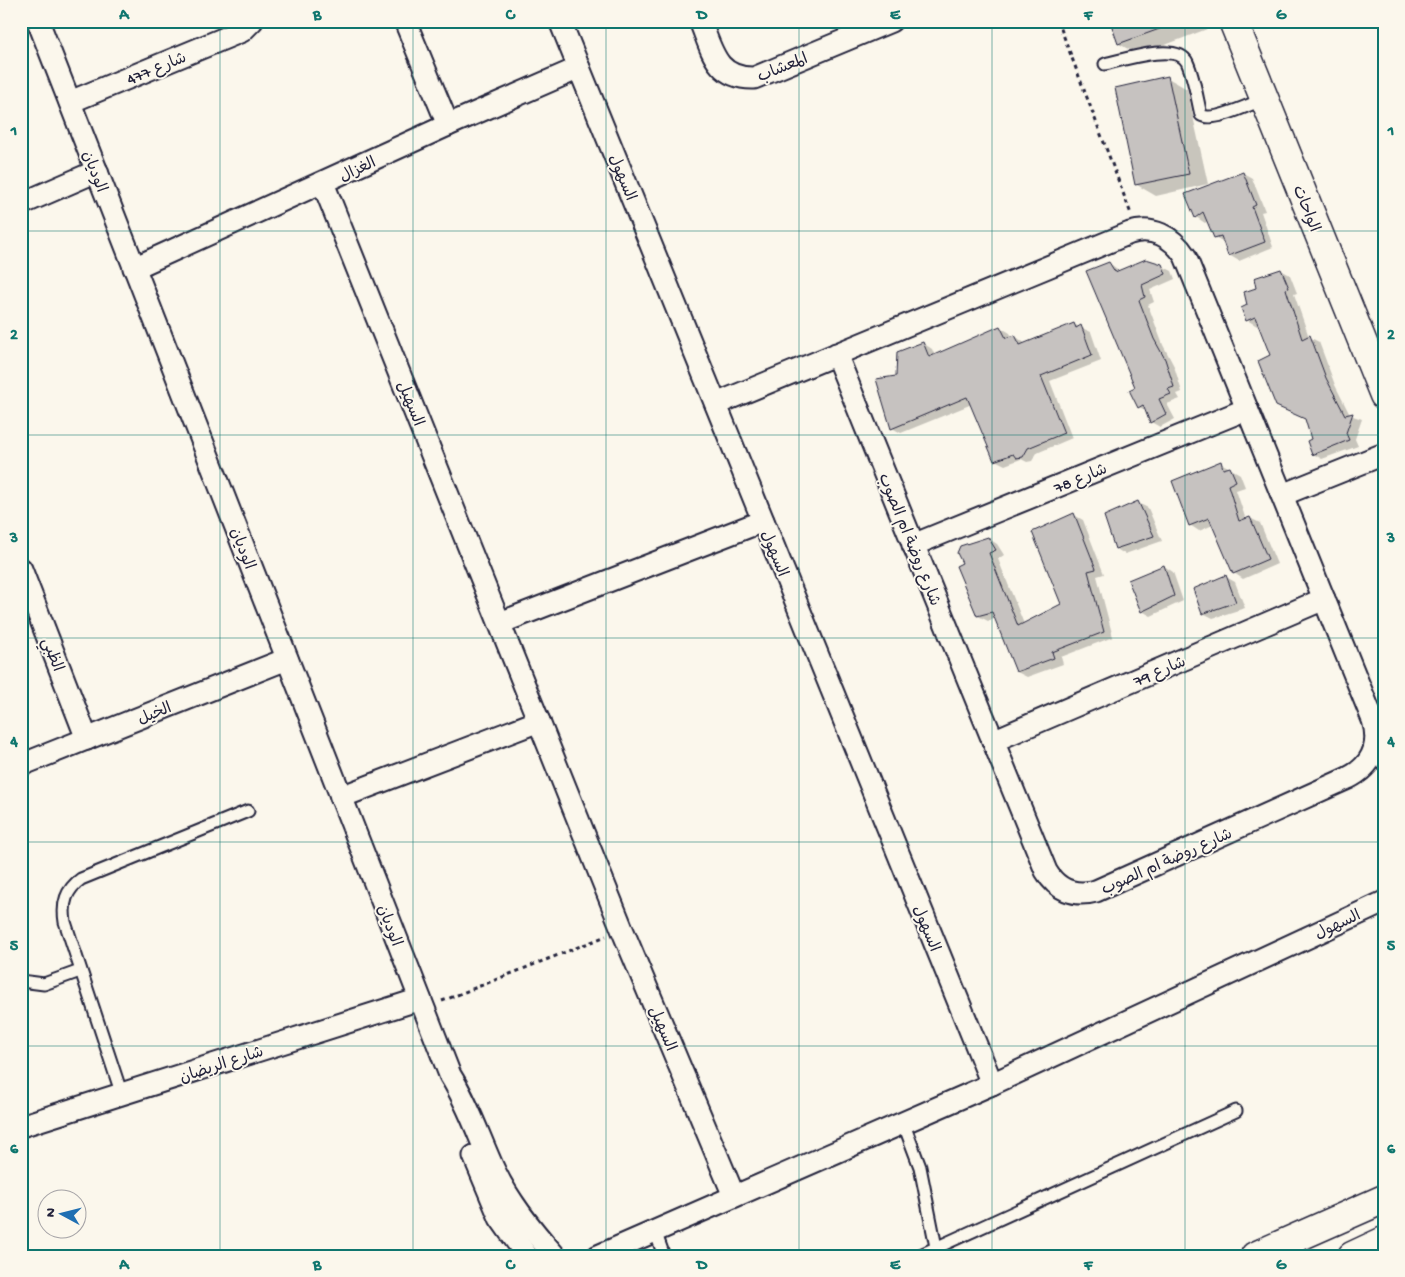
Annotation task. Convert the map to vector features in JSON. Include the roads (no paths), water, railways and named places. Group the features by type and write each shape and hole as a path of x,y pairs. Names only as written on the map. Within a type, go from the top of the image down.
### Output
{"street":[{"name":"الوديان","path":"38,21 450,1075 464,1100 504,1188 523,1218 555,1256"},
{"path":"405,21 448,125"},
{"name":"السهول","path":"560,21 992,1084"},
{"name":"المعشاب","path":"700,21 719,65 726,72 744,78 754,78 891,21"},
{"name":"الواحات","path":"1233,21 1384,395"},
{"name":"شارع 477","path":"70,102 247,26"},
{"name":"الغزال","path":"134,268 448,125 579,68"},
{"path":"21,204 97,171"},
{"name":"السهيل","path":"323,183 622,929 734,1196"},
{"name":"شارع روضة ام الصوب","path":"1138,231 1161,234 1180,248 1377,732 1377,744 1367,765 1348,778 1096,891 1086,894 1067,891 1051,880 836,354 1138,231"},
{"path":"716,404 836,354"},
{"name":"شارع 78","path":"913,545 1247,409"},
{"path":"1282,495 1384,454"},
{"path":"500,623 763,521"},
{"name":"الظبي","path":"21,568 87,738"},
{"name":"شارع 79","path":"993,741 1324,599"},
{"name":"الخيل","path":"21,765 287,659"},
{"path":"341,797 539,721"},
{"name":"السهول","path":"734,1196 992,1084 1384,902"},
{"name":"شارع الريضان","path":"21,1126 422,1004"},
{"name":"الوديان","path":"450,1075 458,1113 489,1194 505,1225 527,1256"},
{"path":"598,1256 734,1196"},
{"path":"1255,1256 1384,1199"},
{"path":"1352,1256 1384,1241"}],"lane":[{"path":"1105,64 1162,52 1178,55 1186,61 1201,115 1205,117 1219,116 1264,99"},
{"path":"122,1095 80,971 64,912 64,902 73,885 81,879 248,811"},
{"path":"21,981 44,984 80,971"},
{"path":"918,1256 1236,1111"},
{"path":"904,1122 920,1168 936,1248"},
{"path":"654,1231 664,1256"}]}
